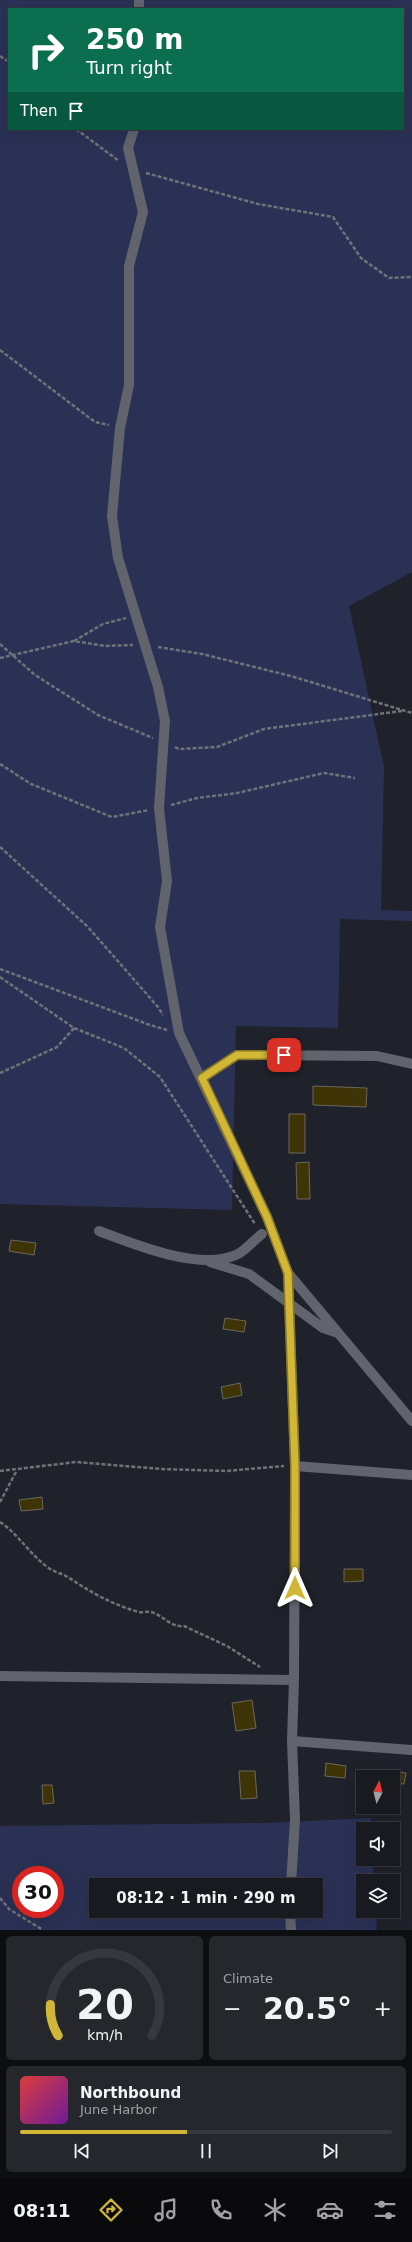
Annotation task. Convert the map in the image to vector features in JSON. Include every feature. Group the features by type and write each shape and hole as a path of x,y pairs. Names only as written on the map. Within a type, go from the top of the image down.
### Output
{"street":[{"path":"134,130 128,148 132,172 143,212 129,266 129,385 120,428 112,516 118,558 158,687 165,721 159,808 166,881 160,927 179,1033 202,1078 267,1217 288,1273 412,1420"},
{"path":"202,1078 237,1055 377,1056 412,1064"},
{"path":"99,1231 134,1244 172,1254 204,1260 249,1274 288,1301 322,1328 339,1334"},
{"path":"204,1260 219,1260 240,1253 262,1234"},
{"path":"288,1273 295,1466 294,1680 292,1741 295,1819 291,1878"},
{"path":"295,1466 412,1475"},
{"path":"0,1676 294,1680"},
{"path":"292,1741 412,1750"},
{"path":"290,1918 291,1930"}],"path":[{"path":"77,130 132,172 144,172 258,204 333,217 361,258 389,278 412,277"},
{"path":"0,350 95,422 120,428"},
{"path":"0,658 74,641 103,624 136,615"},
{"path":"74,641 105,646 145,645 202,654 291,676 412,714"},
{"path":"0,644 35,675 98,716 180,749 217,747 264,729 402,711"},
{"path":"0,764 31,784 112,817 159,808 197,798 237,793 324,773 355,778"},
{"path":"0,847 88,927 158,1007 166,1021 179,1033"},
{"path":"0,969 150,1025 179,1033"},
{"path":"0,977 74,1028 124,1048 160,1077 209,1149 262,1234"},
{"path":"0,1073 57,1047 74,1028"},
{"path":"0,1471 76,1462 161,1469 218,1470 295,1466"},
{"path":"0,1502 17,1470"},
{"path":"0,1522 17,1535 32,1553 57,1574 67,1577 76,1585 85,1588 108,1602 140,1612 151,1612 178,1627 184,1626 227,1646 260,1668 262,1680"},
{"path":"0,1898 9,1909 43,1930"}],"shaded area":[{"path":"0,0 412,0 412,572 349,606 384,767 381,910 412,911 412,921 340,919 338,1028 236,1026 232,1210 0,1204"},
{"path":"371,1818 371,1822 356,1822 356,1866 373,1866 374,1874 356,1874 356,1918 376,1918 377,1930 0,1930 0,1826 266,1823"}],"building":[{"path":"313,1086 367,1088 366,1107 313,1105"},
{"path":"289,1114 305,1114 305,1153 289,1153"},
{"path":"309,1162 310,1199 297,1199 296,1163"},
{"path":"11,1240 36,1243 34,1255 9,1251"},
{"path":"225,1318 246,1321 244,1332 223,1329"},
{"path":"240,1383 242,1395 223,1399 221,1387"},
{"path":"42,1497 43,1509 21,1511 19,1500"},
{"path":"344,1569 363,1569 363,1581 344,1582"},
{"path":"252,1700 256,1728 236,1731 232,1703"},
{"path":"326,1763 346,1766 345,1778 325,1776"},
{"path":"239,1771 255,1771 257,1798 241,1799"},
{"path":"400,1772 406,1773 404,1784 400,1784"},
{"path":"42,1785 52,1785 54,1803 43,1804"}],"route":[{"path":"284,1055 237,1055 202,1078 267,1217 288,1273 295,1466 295,1588"}]}
